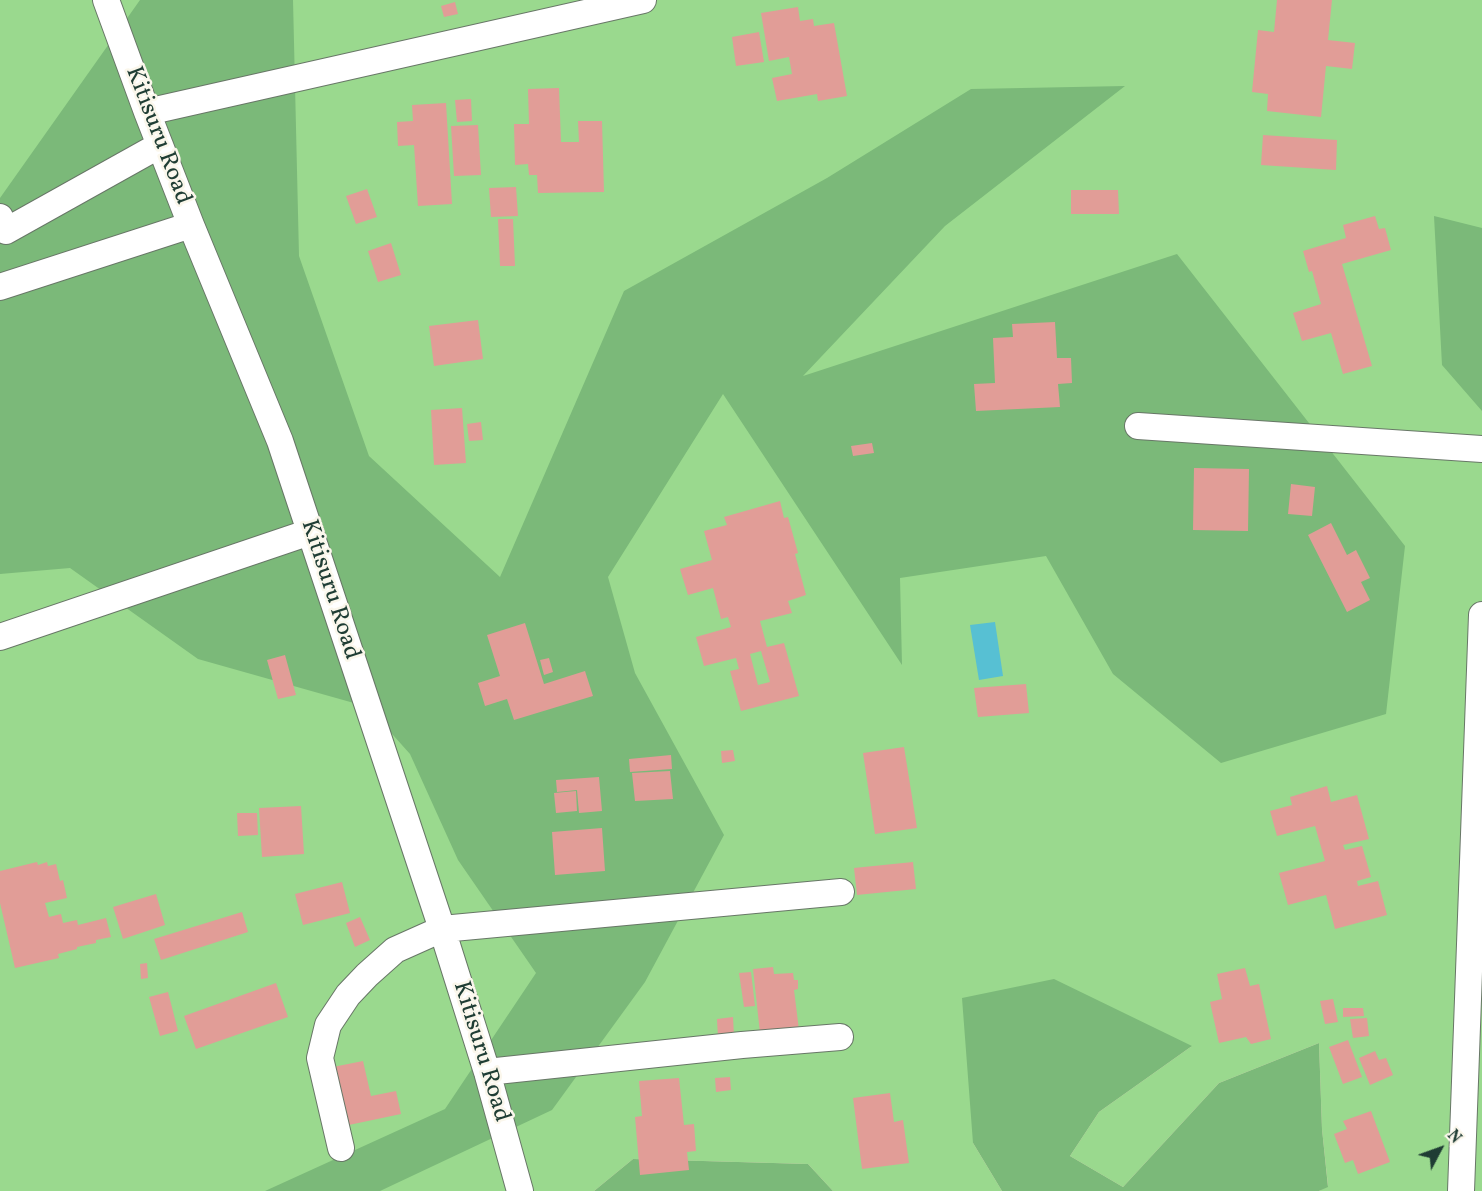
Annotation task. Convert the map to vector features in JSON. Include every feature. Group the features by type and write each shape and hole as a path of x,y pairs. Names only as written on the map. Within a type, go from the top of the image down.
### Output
{"street":[{"name":"Kitisuru Road","path":"106,0 191,225 280,441 442,929 487,1072 520,1191"},
{"path":"147,112 643,0"},
{"path":"0,217 6,231 160,145"},
{"path":"0,287 191,225"},
{"path":"1138,426 1482,449"},
{"path":"0,637 310,532"},
{"path":"1461,1191 1482,615"},
{"path":"341,1148 320,1058 328,1025 348,995 395,950 442,929 841,892"},
{"path":"487,1072 840,1037"}],"green space":[{"path":"0,0 1482,0 1482,1191 1319,1191 1328,1186 1322,1129 1319,1043 1219,1083 1123,1187 1070,1156 1099,1112 1192,1046 973,1143 1002,1191 833,1191 808,1164 633,1159 594,1191 0,1191"},
{"path":"140,0 293,0 299,256 369,456 500,577 624,291 827,178 971,89 1125,86 945,226 803,376 1177,254 1405,546 1386,714 1221,763 1113,674 1046,556 900,578 902,665 723,394 608,577 635,673 724,835 645,982 552,1110 380,1191 265,1191 445,1109 536,973 458,860 410,754 368,707 198,659 70,568 0,574 0,198"},
{"path":"1434,216 1482,228 1482,411 1442,365"},
{"path":"1054,979 1192,1046 1099,1112 1070,1156 1123,1187 1219,1083 1319,1043 1322,1129 1328,1187 1319,1191 1002,1191 973,1143 962,998"},
{"path":"633,1159 808,1164 833,1191 594,1191"}],"water":[{"path":"995,622 1003,676 979,680 970,625"}],"building":[{"path":"1277,0 1332,0 1328,40 1355,43 1352,69 1326,66 1321,117 1267,111 1268,94 1252,92 1258,30 1274,32"},
{"path":"455,2 458,14 444,17 441,6"},
{"path":"798,7 800,21 813,19 814,26 834,23 847,96 818,101 817,94 777,101 772,78 792,74 789,57 769,61 761,13"},
{"path":"759,32 764,62 736,66 732,37"},
{"path":"559,88 561,142 579,142 578,121 602,121 604,192 538,193 537,175 529,175 528,164 515,165 514,124 529,124 528,89"},
{"path":"471,99 472,121 457,122 455,100"},
{"path":"446,103 452,204 418,206 414,145 398,146 397,122 413,121 412,105"},
{"path":"478,125 481,175 454,176 451,126"},
{"path":"1263,135 1337,140 1336,170 1261,165"},
{"path":"516,187 518,216 491,217 489,188"},
{"path":"367,189 377,217 356,224 346,196"},
{"path":"1071,190 1118,190 1119,214 1071,214"},
{"path":"1375,216 1379,229 1385,228 1391,250 1342,264 1372,366 1343,374 1331,333 1302,341 1293,313 1321,304 1312,271 1309,272 1303,251 1346,238 1343,225"},
{"path":"498,219 513,219 515,266 500,266"},
{"path":"391,243 401,275 378,282 368,251"},
{"path":"478,320 483,359 434,366 429,326"},
{"path":"1055,322 1057,358 1071,358 1072,383 1058,384 1060,407 976,411 974,384 995,383 993,338 1013,337 1012,324"},
{"path":"462,408 466,463 434,465 431,410"},
{"path":"481,422 483,440 469,441 467,424"},
{"path":"872,443 874,453 853,456 851,446"},
{"path":"1194,468 1249,469 1248,531 1193,530"},
{"path":"1291,484 1315,487 1312,516 1288,514"},
{"path":"780,501 784,518 788,517 798,553 795,554 806,595 788,601 792,613 760,621 767,647 784,643 799,696 741,711 730,671 739,669 736,658 704,666 696,637 731,627 728,617 721,619 713,588 688,595 680,569 712,560 704,531 727,525 724,517","holes":["761,651 770,682 758,685 750,654"]},
{"path":"1331,523 1347,555 1356,550 1370,578 1361,582 1370,600 1347,612 1308,535"},
{"path":"525,623 544,684 585,671 593,696 514,720 507,699 485,706 478,683 500,676 487,635"},
{"path":"285,655 296,695 278,699 267,660"},
{"path":"549,658 553,672 544,675 540,660"},
{"path":"1026,684 1029,713 978,717 974,688"},
{"path":"904,747 917,828 875,834 863,753"},
{"path":"733,750 735,761 722,763 721,751"},
{"path":"671,755 672,769 630,772 629,759"},
{"path":"670,771 673,799 635,801 632,773"},
{"path":"599,777 602,811 579,813 577,790 557,792 556,780"},
{"path":"1327,786 1331,802 1357,795 1369,839 1343,845 1345,850 1362,846 1371,877 1357,881 1358,886 1378,881 1387,915 1335,929 1326,895 1288,905 1279,873 1325,861 1315,826 1277,836 1270,811 1292,805 1290,797"},
{"path":"576,791 577,811 556,813 554,793"},
{"path":"301,806 304,854 262,857 259,808"},
{"path":"237,813 257,813 258,835 238,836"},
{"path":"602,828 605,871 555,875 552,832"},
{"path":"37,862 38,865 47,862 48,866 56,864 67,898 45,903 49,917 61,914 63,923 77,920 78,925 106,918 111,937 58,954 59,958 15,968 0,903 0,871"},
{"path":"913,862 916,889 857,895 854,868"},
{"path":"342,882 350,913 303,925 295,894"},
{"path":"156,894 165,925 123,939 113,907"},
{"path":"242,912 248,932 161,960 154,939"},
{"path":"360,917 370,940 355,947 346,923"},
{"path":"147,963 148,978 141,979 140,964"},
{"path":"773,967 774,974 793,973 794,980 798,980 798,989 794,990 799,1030 760,1033 753,969"},
{"path":"1245,968 1250,986 1259,984 1271,1039 1251,1044 1246,1037 1219,1043 1210,1002 1222,999 1217,974"},
{"path":"751,972 755,1006 744,1007 739,973"},
{"path":"276,983 288,1017 196,1049 184,1016"},
{"path":"168,992 178,1031 160,1036 149,997"},
{"path":"1333,999 1338,1022 1325,1024 1320,1001"},
{"path":"1343,1008 1363,1008 1364,1016 1343,1017"},
{"path":"733,1017 734,1036 718,1038 717,1019"},
{"path":"1367,1018 1369,1036 1353,1038 1350,1019"},
{"path":"1348,1040 1362,1077 1343,1084 1329,1047"},
{"path":"1375,1051 1379,1060 1386,1058 1393,1075 1370,1085 1359,1058"},
{"path":"363,1061 371,1096 396,1091 401,1114 344,1126 328,1068"},
{"path":"730,1077 731,1090 716,1092 715,1078"},
{"path":"679,1078 684,1125 694,1124 696,1151 687,1152 689,1170 640,1175 635,1117 642,1116 639,1081"},
{"path":"890,1093 894,1122 903,1120 909,1163 862,1169 853,1098"},
{"path":"1371,1111 1390,1162 1358,1174 1353,1160 1345,1163 1334,1134 1347,1129 1343,1121"}]}
